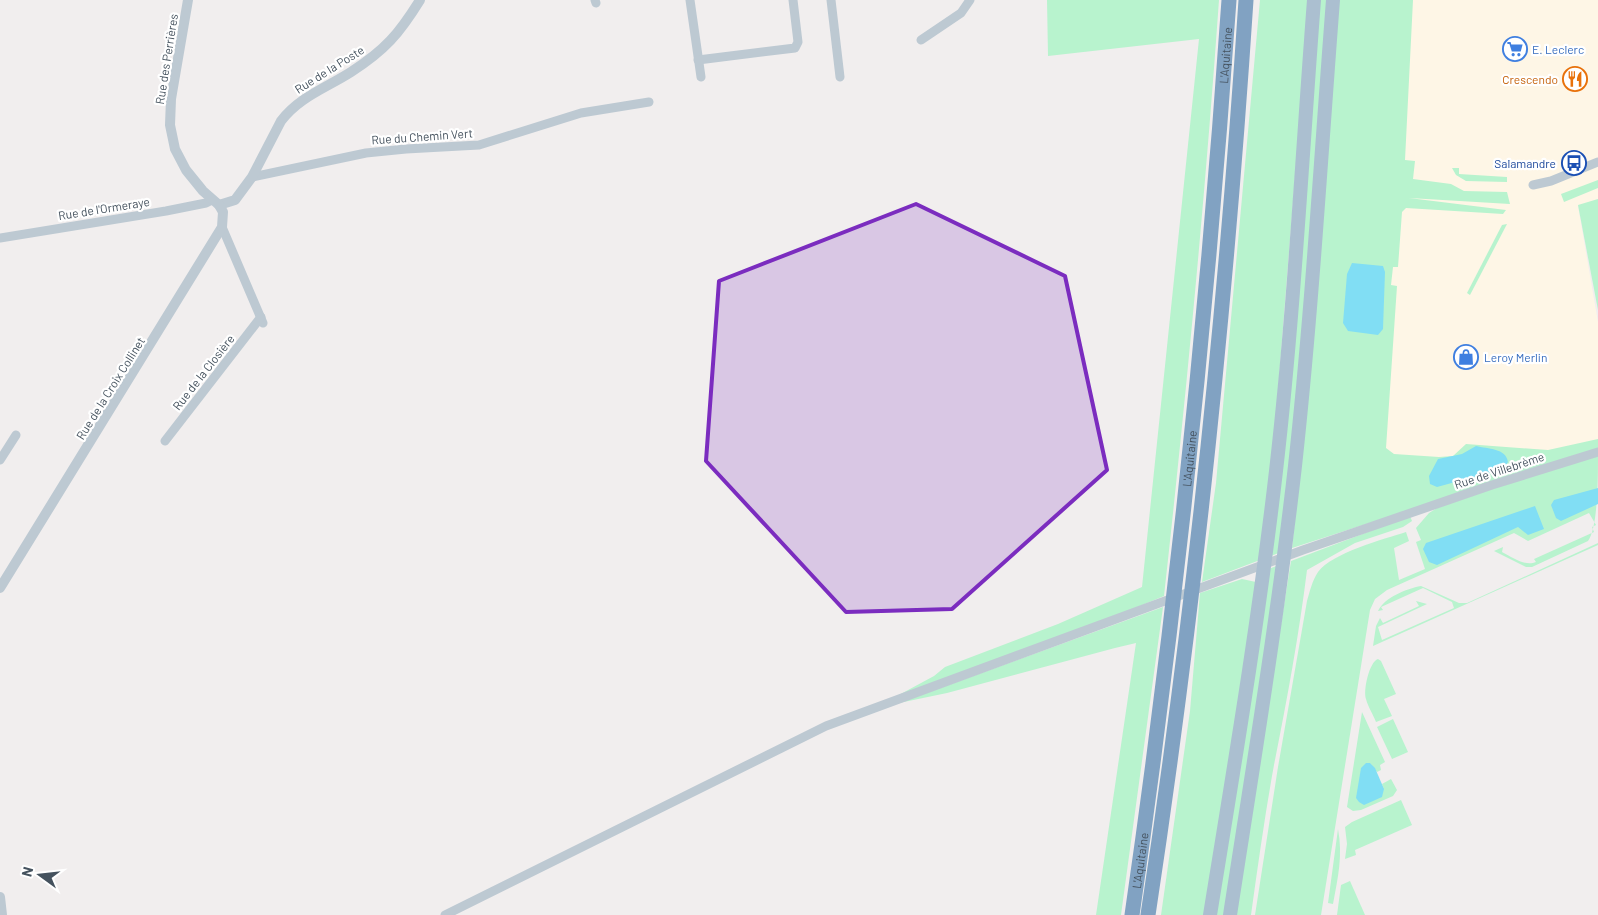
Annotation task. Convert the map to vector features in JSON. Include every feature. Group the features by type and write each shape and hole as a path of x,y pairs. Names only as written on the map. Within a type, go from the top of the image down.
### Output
{"highway":[{"name":"L'Aquitaine","path":"1132,915 1164,682 1190,460 1211,243 1230,0"},
{"name":"L'Aquitaine","path":"1148,915 1179,693 1205,471 1228,236 1246,0"}],"main road":[{"path":"1210,915 1245,696 1276,470 1295,265 1314,0"},
{"path":"1230,915 1278,607 1295,464 1333,0"}],"street":[{"name":"Rue des Perrières","path":"188,0 171,99 170,125 175,149 180,160 186,170 216,202"},
{"name":"Rue de la Poste","path":"216,202 235,200 252,177 287,113 304,98 350,73 379,52 394,38 420,0"},
{"path":"690,0 701,77"},
{"path":"698,60 794,48 798,42 793,0"},
{"path":"831,0 840,77"},
{"path":"921,40 961,13 970,0"},
{"name":"Rue du Chemin Vert","path":"252,177 366,153 406,148 479,145 582,113 649,102"},
{"path":"1533,185 1551,181 1598,162"},
{"path":"216,202 223,212 222,227"},
{"name":"Rue de l'Ormeraye","path":"0,238 216,202"},
{"name":"Rue de la Closière","path":"164,441 262,320 222,227"},
{"name":"Rue de la Croix Collinet","path":"0,588 222,227"},
{"path":"0,460 16,435"},
{"name":"Rue de Villebrème","path":"445,915 826,726 1303,550 1514,478 1598,452"},
{"path":"0,897 2,915"}],"highlighted area":[{"path":"916,204 1065,276 1107,470 952,609 846,612 706,461 719,281"}],"shaded area":[{"path":"1361,0 1598,0 1598,199 1578,206 1598,322 1598,442 1327,511"}],"green space":[{"path":"1047,0 1219,0 1208,149 1164,596 897,696 934,676 945,667 1058,624 1142,587 1199,39 1048,56"},
{"path":"1260,0 1309,0 1274,441 1260,560 1202,582 1216,483"},
{"path":"1319,0 1328,0 1310,247 1281,552 1271,556"},
{"path":"1338,0 1413,0 1405,160 1415,161 1413,179 1451,184 1464,191 1507,192 1510,204 1409,198 1506,210 1503,214 1406,208 1402,212 1398,267 1393,267 1391,285 1397,286 1386,448 1394,454 1439,457 1453,456 1466,444 1548,450 1598,439 1598,449 1292,548 1306,414"},
{"path":"1452,168 1459,168 1459,174 1507,177 1507,182 1466,181 1456,175"},
{"path":"1598,180 1598,188 1564,202 1561,194"},
{"path":"1598,199 1598,310 1578,205"},
{"path":"1507,224 1470,295 1467,293 1502,225"},
{"path":"1598,456 1597,502 1594,522 1589,513 1528,541 1514,533 1387,590 1375,599 1370,610 1321,915 1255,915 1307,601 1318,572 1325,565 1346,553 1406,532 1409,541 1394,548 1399,580 1425,569 1416,542 1421,540 1416,528 1429,513 1437,508"},
{"path":"1410,516 1412,521 1403,527 1355,543 1307,570 1251,915 1235,915 1291,561"},
{"path":"1592,533 1588,541 1532,567 1526,567 1494,551 1503,547 1502,552 1519,561 1532,563 1536,562 1534,559"},
{"path":"1598,543 1598,545 1373,646 1376,626 1380,618 1383,623 1419,606 1416,601 1427,604 1378,627 1382,640 1454,608 1452,602 1423,588 1381,607 1383,610 1378,611 1381,606 1391,598 1409,589 1421,586 1459,603 1467,603"},
{"path":"1279,565 1225,915 1216,915 1269,569"},
{"path":"1242,579 1256,582 1206,915 1161,915 1190,711 1200,593"},
{"path":"1163,607 1121,915 1096,915 1136,643 947,693 899,703"},
{"path":"1378,659 1381,661 1396,694 1384,699 1392,716 1376,722 1367,702 1365,690 1369,671"},
{"path":"1362,712 1385,762 1380,765 1381,770 1377,772 1370,763 1384,789 1382,784 1391,779 1397,790 1393,796 1361,810 1353,811 1347,807"},
{"path":"1393,719 1408,752 1392,759 1377,727"},
{"path":"1401,800 1412,825 1355,850 1356,855 1345,859 1347,844 1345,827"},
{"path":"1338,829 1340,857 1333,904 1328,903"},
{"path":"1350,881 1365,915 1337,915 1341,885"}],"water":[{"path":"1352,263 1383,266 1385,272 1383,329 1378,335 1348,331 1343,323 1347,274"},
{"path":"1476,446 1504,454 1508,462 1503,469 1437,487 1430,484 1429,476 1438,459 1462,454"},
{"path":"1598,488 1598,504 1561,521 1556,518 1551,505 1554,500"},
{"path":"1535,506 1544,529 1528,535 1518,527 1437,565 1429,562 1423,549 1426,543"},
{"path":"1366,763 1370,763 1375,768 1384,789 1382,797 1364,805 1356,798 1361,768"}],"place":[{"name":"E. Leclerc","path":"1515,49"},
{"name":"Crescendo","path":"1575,79"},
{"name":"Salamandre","path":"1574,163"},
{"name":"Leroy Merlin","path":"1466,357"}]}
